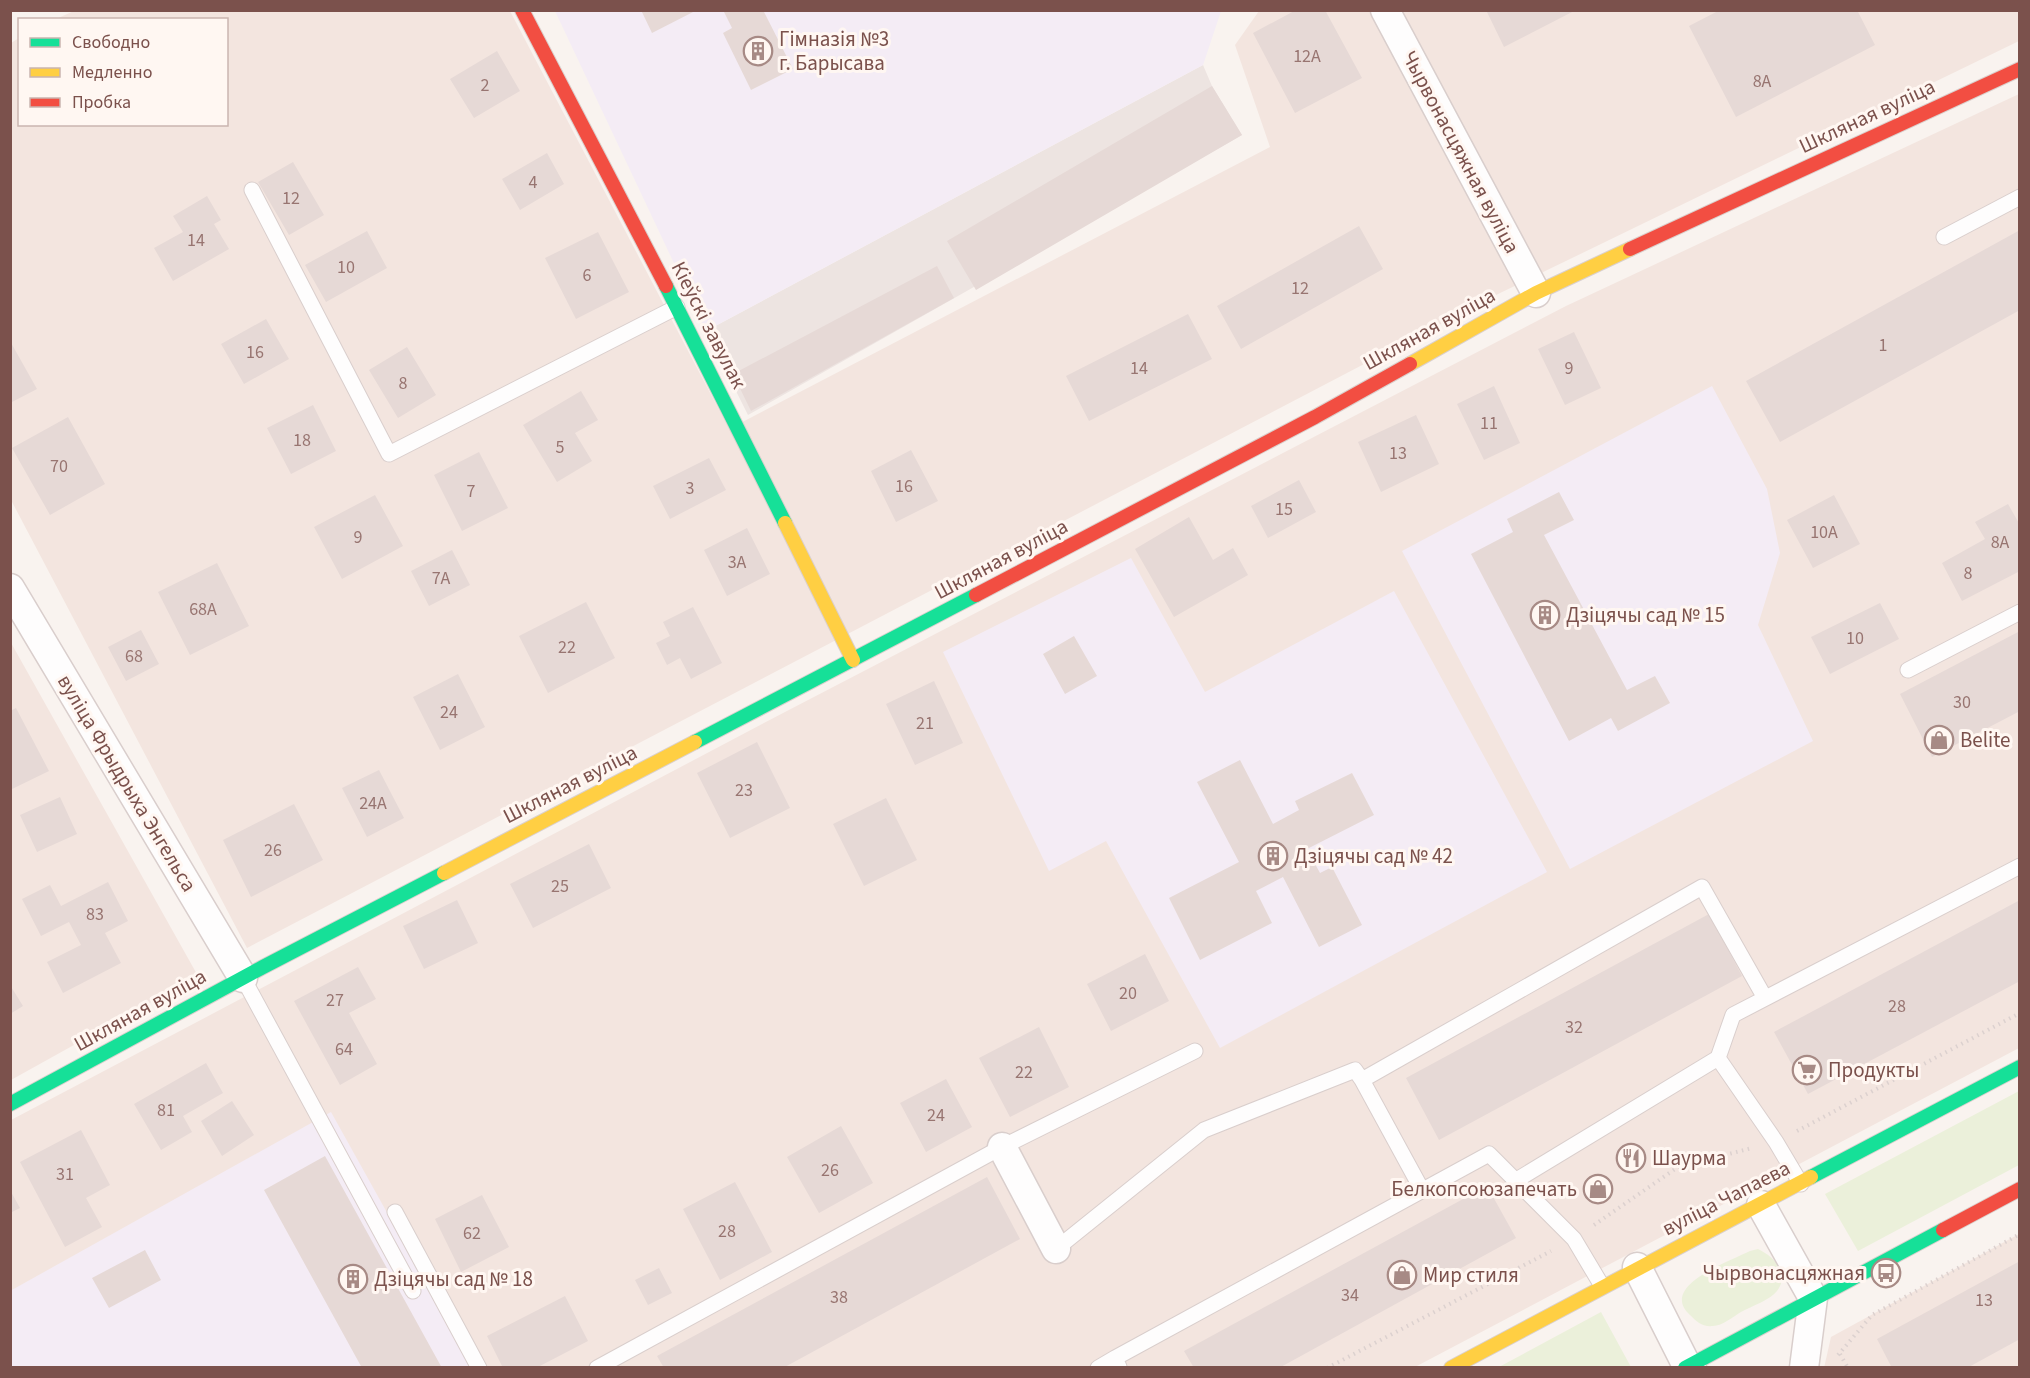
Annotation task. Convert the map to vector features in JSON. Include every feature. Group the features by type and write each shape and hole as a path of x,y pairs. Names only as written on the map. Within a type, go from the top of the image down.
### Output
{"street":[{"name":"Кіеўскі завулак","path":"522,10 677,307 853,660"},
{"name":"Чырвонасцяжная вуліца","path":"1385,10 1536,293"},
{"name":"Шкляная вуліца","path":"10,1104 243,978 1316,417 1536,293 2019,69"},
{"name":"вуліца Фрыдрыха Энгельса","path":"10,588 243,978"},
{"name":"вуліца Чапаева","path":"1451,1368 1637,1267 1801,1184 2019,1067"},
{"path":"1002,1147 1056,1249"},
{"path":"1637,1267 1688,1367 2019,1189"},
{"path":"1761,1204 1813,1299 1817,1364"}],"lane":[{"path":"252,190 389,454 677,307"},
{"path":"1944,237 2019,197"},
{"path":"1908,670 2019,612"},
{"path":"1515,1181 1718,1058 1733,1015 2019,866"},
{"path":"1362,1080 1702,887 1765,998"},
{"path":"243,978 413,1291"},
{"path":"597,1368 1002,1147 1195,1051"},
{"path":"1718,1058 1776,1142 1801,1184"},
{"path":"1056,1249 1204,1130 1355,1070 1422,1191"},
{"path":"1098,1368 1117,1363 1489,1154 1574,1239 1602,1286"},
{"path":"395,1212 479,1368"}],"path":[{"path":"1327,1368 1574,1239 1678,1167 1776,1142 2019,1013"},
{"path":"1817,1364 1840,1354 1872,1315 2019,1234"},
{"path":"1840,1354 1848,1368"}],"shaded area":[{"path":"74,11 510,11 729,429 1270,147 1235,45 1259,11 2019,11 2019,41 1498,294 247,948 11,500 11,43 18,39 18,126 228,126 228,18 58,18"},
{"path":"555,11 1221,11 1203,65 706,331"},
{"path":"1203,65 1212,86 1242,135 748,415 706,331"},
{"path":"2019,94 2019,1048 1415,1367 11,1368 11,1120 785,712 1566,306"},
{"path":"1712,386 1767,489 1780,553 1758,625 1813,741 1570,869 1402,551"},
{"path":"1131,558 1205,692 1394,591 1547,872 1220,1048 1106,841 1049,871 943,652"},
{"path":"10,641 198,976 11,1080 10,1080"},
{"path":"331,1112 473,1367 11,1367 10,1291"},
{"path":"2019,1234 2019,1367 1824,1368 1831,1337"}],"green space":[{"path":"2019,1091 2019,1165 1858,1251 1825,1194"},
{"path":"1758,1249 1770,1256 1779,1266 1782,1278 1777,1291 1720,1324 1706,1326 1695,1320 1683,1304 1683,1294 1690,1285 1714,1268"},
{"path":"1601,1312 1631,1367 1499,1367"}],"building":[{"path":"641,10 697,10 652,33"},
{"name":"Гімназія №3 г. Барысава","path":"723,10 763,10 793,69 751,90 723,33 732,28"},
{"path":"1296,10 1325,10 1362,78 1295,113 1253,33"},
{"path":"1486,10 1576,10 1504,47"},
{"path":"1720,10 1857,10 1875,45 1736,117 1689,26"},
{"path":"497,51 520,91 474,118 450,79"},
{"path":"1212,86 1242,135 976,290 947,241"},
{"path":"547,153 564,184 520,210 502,179"},
{"path":"293,162 324,215 289,235 258,182"},
{"path":"207,196 221,220 214,224 229,249 173,281 154,248 183,232 173,216"},
{"path":"1359,226 1383,269 1241,349 1217,306"},
{"path":"2020,230 2020,310 1780,442 1746,381"},
{"path":"367,231 387,268 326,302 305,265"},
{"path":"598,232 629,292 576,319 545,258"},
{"path":"937,266 954,298 751,411 733,374"},
{"path":"1188,314 1212,359 1089,421 1066,376"},
{"path":"266,319 289,359 244,384 221,344"},
{"path":"1574,332 1601,388 1565,405 1538,349"},
{"path":"10,341 37,389 10,403"},
{"path":"407,347 436,395 398,418 369,370"},
{"path":"1494,386 1520,443 1484,460 1457,404"},
{"path":"581,391 598,420 575,433 592,461 557,482 523,425"},
{"path":"313,405 336,451 291,474 267,428"},
{"path":"1416,415 1439,464 1381,492 1358,442"},
{"path":"68,417 105,484 50,515 12,448"},
{"path":"911,450 938,501 896,522 871,471"},
{"path":"479,452 508,508 462,531 434,475"},
{"path":"709,458 726,490 670,519 653,486"},
{"path":"1299,480 1316,512 1268,538 1251,506"},
{"name":"Дзіцячы сад № 15","path":"1559,492 1574,520 1544,535 1627,690 1655,676 1670,703 1618,731 1611,718 1569,741 1471,554 1513,532 1507,519"},
{"path":"375,495 403,546 342,579 314,527"},
{"path":"1834,495 1860,544 1813,568 1787,520"},
{"path":"2008,504 2020,525 2020,571 1962,601 1942,563 1985,539 1975,522"},
{"path":"1189,517 1213,560 1233,548 1248,575 1174,617 1135,549"},
{"path":"747,528 770,574 727,596 704,550"},
{"path":"452,550 470,585 429,606 411,571"},
{"path":"217,563 249,626 190,655 158,592"},
{"path":"586,602 615,658 548,693 519,636"},
{"path":"1880,603 1899,639 1830,674 1811,637"},
{"path":"693,607 722,663 691,679 680,658 667,665 656,643 670,636 663,622"},
{"path":"141,630 159,664 126,681 108,647"},
{"path":"2020,631 2020,711 1932,757 1900,694"},
{"path":"1074,636 1097,676 1065,694 1043,654"},
{"path":"458,674 485,727 440,750 413,697"},
{"path":"934,681 963,743 915,765 886,704"},
{"path":"16,708 49,771 10,790 10,711"},
{"path":"757,742 790,808 730,838 697,773"},
{"name":"Дзіцячы сад № 42","path":"1240,760 1273,824 1299,810 1295,801 1352,773 1374,815 1307,849 1320,873 1332,867 1362,925 1319,947 1283,877 1256,891 1272,923 1200,960 1169,898 1239,862 1197,782"},
{"path":"379,770 404,818 367,837 342,788"},
{"path":"60,797 77,834 37,852 20,815"},
{"path":"886,798 917,860 864,886 833,824"},
{"path":"294,804 323,860 251,897 223,840"},
{"path":"589,844 611,888 533,928 510,884"},
{"path":"108,882 128,921 105,933 121,963 63,993 47,962 81,945 69,922 41,936 22,899 50,885 61,906"},
{"path":"457,900 478,943 424,969 403,926"},
{"path":"2020,900 2020,981 1808,1094 1774,1032"},
{"path":"1709,914 1742,976 1439,1140 1406,1078"},
{"path":"1145,954 1169,1001 1111,1031 1087,984"},
{"path":"358,967 376,999 349,1013 377,1064 340,1085 294,1001"},
{"path":"10,985 23,1006 10,1014"},
{"path":"1039,1027 1069,1087 1010,1117 979,1058"},
{"path":"206,1063 223,1093 183,1116 192,1132 161,1150 134,1104"},
{"path":"946,1079 972,1127 926,1152 900,1103"},
{"path":"232,1101 254,1135 222,1156 201,1121"},
{"path":"841,1126 873,1183 819,1213 787,1157"},
{"path":"81,1130 110,1185 86,1198 102,1227 65,1247 20,1162"},
{"name":"Дзіцячы сад № 18","path":"325,1156 442,1368 362,1368 264,1190"},
{"path":"987,1177 1020,1239 783,1368 664,1368 657,1356"},
{"path":"735,1182 772,1252 720,1280 683,1209"},
{"path":"1487,1186 1516,1238 1279,1368 1194,1368 1184,1351"},
{"path":"10,1190 20,1208 10,1213"},
{"path":"482,1195 509,1247 461,1272 435,1219"},
{"path":"145,1250 161,1280 109,1308 92,1278"},
{"path":"2020,1261 2020,1339 1967,1368 1892,1368 1877,1339"},
{"path":"659,1268 672,1293 648,1305 635,1280"},
{"path":"565,1296 588,1341 536,1368 503,1368 487,1336"}],"traffic: fast":[{"path":"666,286 785,523"},
{"path":"695,742 976,595"},
{"path":"10,1104 263,967 444,873"},
{"path":"1811,1177 2020,1067"},
{"path":"1685,1368 1943,1230"}],"traffic: slow":[{"path":"1410,364 1536,293 1630,249"},
{"path":"785,523 853,660"},
{"path":"444,873 695,742"},
{"path":"1451,1368 1811,1177"}],"traffic: jam":[{"path":"522,10 666,286"},
{"path":"1630,249 2020,69"},
{"path":"976,595 1315,417 1410,364"},
{"path":"1943,1230 2020,1189"}],"place":[{"name":"Гімназія №3 г. Барысава","path":"758,51"},
{"name":"Дзіцячы сад № 15","path":"1545,615"},
{"name":"Belite","path":"1939,740"},
{"name":"Дзіцячы сад № 42","path":"1273,856"},
{"name":"Продукты","path":"1807,1070"},
{"name":"Шаурма","path":"1631,1158"},
{"name":"Белкопсоюзапечать","path":"1598,1189"},
{"name":"Чырвонасцяжная","path":"1886,1273"},
{"name":"Мир стиля","path":"1402,1275"},
{"name":"Дзіцячы сад № 18","path":"353,1279"}]}
